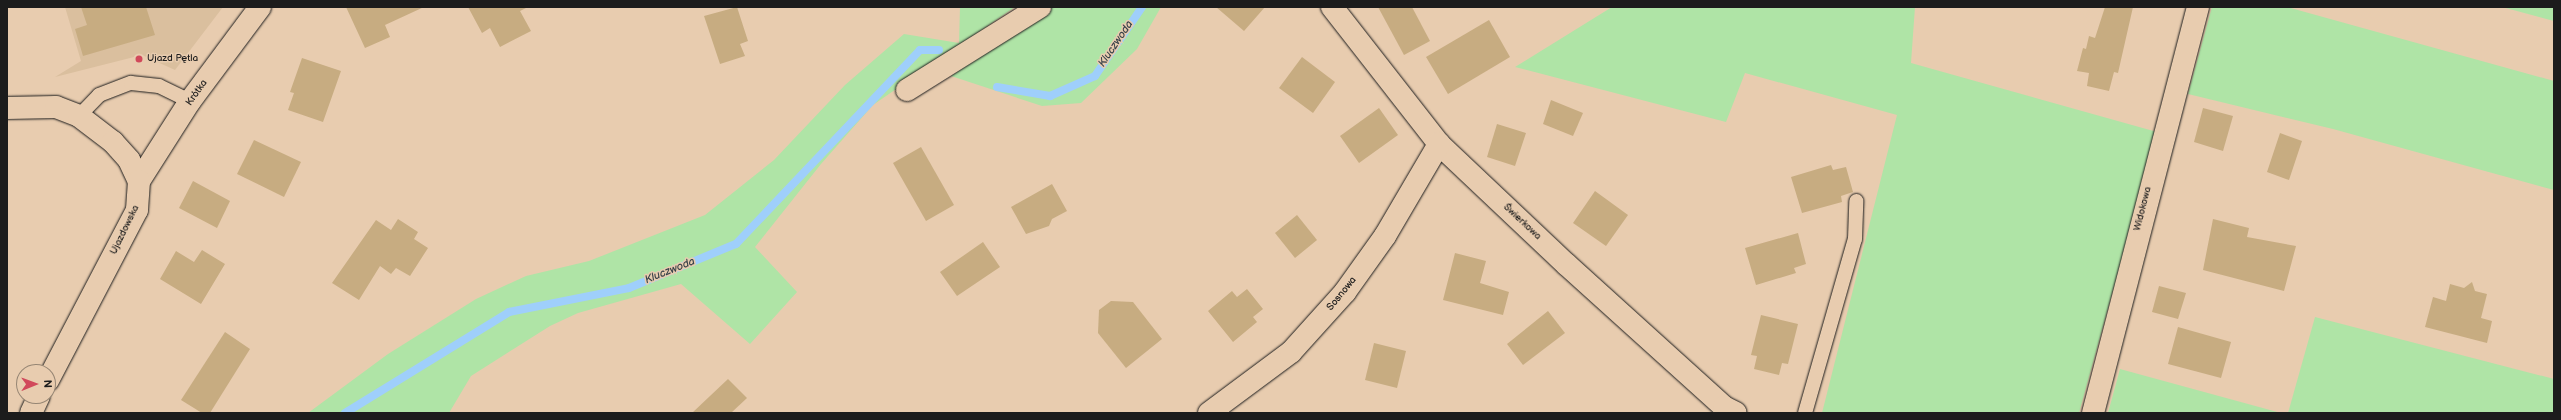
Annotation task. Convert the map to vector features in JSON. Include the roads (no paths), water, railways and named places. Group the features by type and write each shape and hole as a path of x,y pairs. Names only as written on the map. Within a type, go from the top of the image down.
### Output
{"street":[{"name":"Krótka","path":"139,181 190,101 260,7"},
{"path":"907,90 1040,7"},
{"name":"Świerkowa","path":"1332,7 1439,144 1566,264 1724,407 1736,413"},
{"name":"Widokowa","path":"2093,413 2198,7"},
{"path":"7,108 56,107 79,116 113,142 139,181"},
{"name":"Sosnowa","path":"1209,413 1291,352 1345,292 1385,236 1439,144"},
{"name":"Ujazdowska","path":"56,365 137,210 139,181"},
{"path":"31,413 36,404"}],"lane":[{"path":"79,116 99,95 131,83 159,86 190,101"},
{"path":"1805,413 1855,239 1856,201"}],"waterway":[{"name":"Kluczwoda","path":"997,87 1050,96 1095,76 1142,7"},
{"name":"Kluczwoda","path":"345,413 509,312 629,288 736,244 920,50 939,50"}],"place":[{"name":"Ujazd Pętla","path":"139,59"}]}
